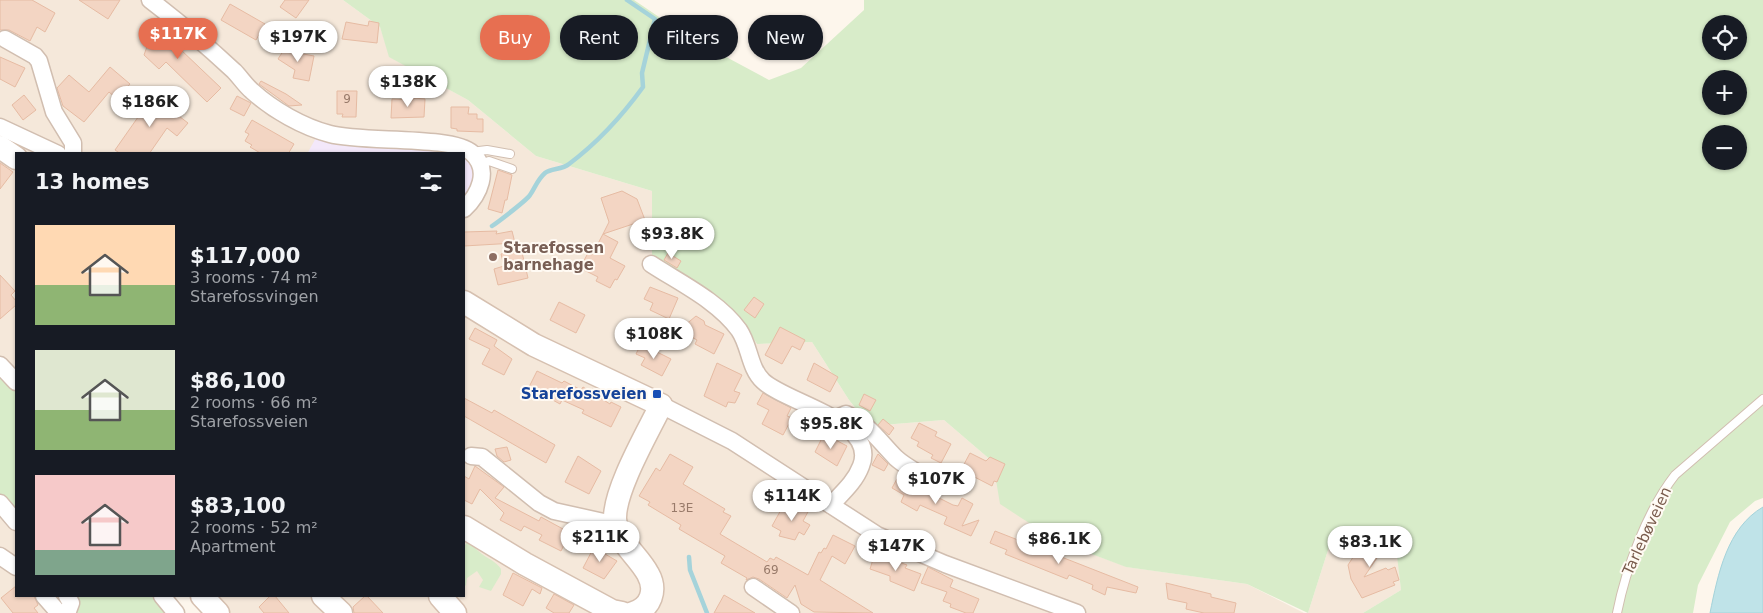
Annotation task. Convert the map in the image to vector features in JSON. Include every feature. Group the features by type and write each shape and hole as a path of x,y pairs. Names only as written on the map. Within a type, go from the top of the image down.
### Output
{"street":[{"path":"150,0 191,32 253,92 289,117 308,127 357,140 446,144 461,152"},
{"path":"5,39 35,56 54,112 73,143 73,152"},
{"path":"0,126 54,152"},
{"path":"0,147 15,157"},
{"path":"465,154 475,159 482,180 474,199 465,208"},
{"path":"651,264 712,304 732,320 746,343 753,366 764,382 835,419 845,425 856,436 862,449 862,464 855,478 831,505"},
{"path":"465,303 534,345 732,441 861,526 896,544 1077,613"},
{"path":"0,366 15,381"},
{"path":"634,613 643,610 648,604 652,597 653,586 648,574 623,541 615,520 617,501 661,405"},
{"path":"835,419 846,414 858,419 869,427 897,458 936,485"},
{"path":"471,456 482,457 539,503 554,511 617,525"},
{"path":"0,503 15,521"},
{"path":"465,528 525,564 612,610 622,613"},
{"path":"0,556 15,566"},
{"path":"753,587 791,613"},
{"path":"45,597 59,613"},
{"path":"64,613 68,611 71,603 68,597"},
{"path":"163,597 176,613"},
{"path":"203,597 218,613"},
{"path":"324,597 341,613"},
{"path":"441,597 456,613"}],"lane":[{"path":"475,159 488,150 510,154"},
{"path":"475,159 512,168"},
{"name":"Tarlebøveien","path":"1617,613 1625,577 1664,488 1675,475 1763,400"}],"shaded area":[{"path":"0,0 343,0 380,27 390,57 468,100 536,156 652,191 652,261 744,324 757,344 812,342 849,400 870,426 944,420 993,462 1057,541 1127,567 1247,584 1304,613 227,613 209,597 465,597 465,152 15,152 15,383 0,366"},
{"path":"317,136 451,152 308,152"},
{"path":"465,158 471,165 474,182 465,199"},
{"path":"0,492 15,513 15,597 59,597 63,613 0,613"},
{"path":"1395,529 1401,590 1363,613 1308,613 1329,547"}],"green space":[{"path":"343,0 634,0 656,15 648,15 648,60 732,60 769,80 801,68 810,60 823,60 823,48 864,10 864,0 1763,0 1763,498 1755,501 1730,522 1698,585 1693,613 1363,613 1401,590 1394,530 1329,547 1308,613 1247,584 1126,567 1057,541 1000,504 993,462 944,420 870,426 849,400 812,342 757,344 744,324 652,261 652,191 536,156 468,100 389,57 380,27"},
{"path":"0,361 15,379 15,517 0,500"},
{"path":"468,540 470,541 478,551 501,569 501,574 491,591 479,587 483,580 477,571 467,578 465,586 465,545"},
{"path":"70,597 156,597 170,613 74,613"}],"water":[{"path":"1763,507 1763,613 1710,613 1721,568 1733,539 1751,516"}],"building":[{"path":"0,0 32,0 55,13 45,32 37,27 30,41 9,30 0,30"},
{"path":"79,0 120,0 108,19"},
{"path":"285,0 309,0 296,18 280,7"},
{"path":"230,4 265,24 256,40 221,20"},
{"path":"158,19 185,43 180,49 221,88 207,102 166,62 159,69 144,55"},
{"path":"369,21 379,23 377,43 342,39 346,22 368,26"},
{"path":"287,45 298,53 314,56 309,81 293,78 295,70 278,59"},
{"path":"0,57 25,68 15,87 0,79"},
{"path":"110,67 130,84 117,99 109,92 84,122 63,106 57,88 69,75 89,92"},
{"path":"261,81 302,105 289,106 259,84"},
{"path":"337,91 357,91 356,117 342,117 343,114 337,114"},
{"path":"150,94 188,123 177,136 167,128 150,152 118,152 115,150 143,110 139,107"},
{"path":"24,95 36,110 23,120 12,105"},
{"path":"237,96 251,103 244,116 230,109"},
{"path":"413,98 425,99 424,117 391,118 392,99 413,100"},
{"path":"451,107 469,107 468,114 477,114 477,119 483,119 483,132 457,131 457,129 451,128"},
{"path":"252,120 294,144 289,152 259,152 250,147 252,145 245,141 249,134 245,132"},
{"path":"0,163 13,172 0,189"},
{"path":"498,170 512,175 507,200 505,200 502,213 488,209"},
{"path":"622,191 637,199 645,220 603,234 609,222 601,198"},
{"path":"657,226 667,231 662,241 650,245 640,240 645,230"},
{"path":"497,231 496,234 512,231 515,243 465,246 465,232"},
{"path":"603,234 618,242 610,258 625,266 610,288 596,281 598,277 580,268 588,253 592,255"},
{"path":"521,248 528,278 498,285 494,269 504,266 501,254"},
{"path":"668,253 681,261 677,268 664,260"},
{"path":"0,275 15,291 11,295 15,300 15,306 0,319"},
{"path":"650,287 678,298 669,319 650,310 653,303 644,299"},
{"path":"754,297 764,304 755,318 744,310"},
{"path":"559,302 585,315 576,333 550,320"},
{"path":"696,316 704,321 705,325 724,334 714,354 695,344 697,340 688,335 691,330 684,326"},
{"path":"780,327 805,340 800,350 792,346 782,364 765,355"},
{"path":"475,328 497,340 494,346 512,359 504,375 482,364 490,349 469,339"},
{"path":"641,344 671,359 662,376 641,365 645,358 636,354"},
{"path":"717,363 742,375 734,391 740,393 735,403 728,402 726,407 704,396"},
{"path":"814,363 838,377 830,392 807,380"},
{"path":"537,371 562,383 564,381 581,390 583,387 610,404 611,402 621,407 611,427 582,413 584,410 562,400 560,404 529,387"},
{"path":"763,393 791,408 787,416 792,418 783,435 762,424 769,410 757,404"},
{"path":"864,394 876,400 870,411 859,405"},
{"path":"465,399 492,413 494,410 555,445 546,463 465,417"},
{"path":"883,419 894,428 889,435 878,425"},
{"path":"816,422 826,427 820,439 811,434"},
{"path":"919,423 937,432 935,436 951,444 941,463 931,458 933,455 917,446 919,442 911,438"},
{"path":"824,434 847,446 837,466 815,452"},
{"path":"507,447 511,460 504,462 497,456 495,449"},
{"path":"970,453 986,461 990,457 1005,464 997,482 994,481 992,486 961,470"},
{"path":"670,454 693,467 683,484 725,509 723,512 731,516 720,534 767,562 770,558 774,560 776,557 808,575 819,552 821,553 824,548 826,549 833,535 855,546 845,564 832,556 820,580 873,613 814,612 801,604 795,585 787,598 759,579 753,577 746,580 747,578 721,563 725,556 679,529 681,525 648,505 650,502 639,496 656,468 660,471"},
{"path":"878,454 888,464 884,471 872,465"},
{"path":"578,456 601,471 589,494 565,482"},
{"path":"475,466 504,487 495,498 539,521 541,517 563,529 561,532 569,535 561,551 539,540 542,535 524,526 521,531 500,520 504,513 480,489 472,504 465,500 465,477 469,479"},
{"path":"899,475 920,486 919,488 953,505 958,506 962,498 973,504 962,526 979,520 971,536 944,524 947,517 920,505 917,511 901,502 904,495 892,488"},
{"path":"797,503 809,510 803,521 810,525 804,535 799,532 795,540 779,536 781,531 772,526 782,508 791,513"},
{"path":"1386,530 1373,551 1379,555 1364,577 1386,568 1388,570 1395,567 1399,580 1393,582 1395,585 1362,598 1351,579 1348,565 1370,531 1373,533"},
{"path":"995,531 1138,587 1136,593 1107,587 1105,595 1092,589 1093,585 1069,575 1067,579 1005,554 1007,550 990,543"},
{"path":"595,545 607,551 605,554 617,561 604,579 583,568"},
{"path":"875,553 907,565 905,568 921,574 914,591 890,581 890,576 870,569"},
{"path":"928,567 953,580 950,587 979,599 973,613 966,613 950,607 951,604 943,601 947,592 921,583"},
{"path":"513,573 542,588 540,594 532,589 523,606 503,595"},
{"path":"1166,583 1211,594 1211,597 1236,603 1234,613 1204,613 1186,609 1187,603 1168,599"},
{"path":"15,587 15,597 34,597 38,605 34,608 38,613 13,613 1,598"},
{"path":"554,594 574,605 569,613 554,613 546,608"},
{"path":"724,595 755,613 714,613"},
{"path":"269,597 276,597 289,613 264,613 259,607"},
{"path":"364,597 368,597 383,613 354,613 353,607"}],"waterway":[{"path":"492,226 528,198 545,173 566,166 599,138 618,119 643,87 642,73 655,19 627,0"},
{"path":"689,557 690,570 707,613"}],"place":[{"name":"Starefossen barnehage","path":"493,257"},
{"name":"Starefossveien","path":"657,394"}]}
